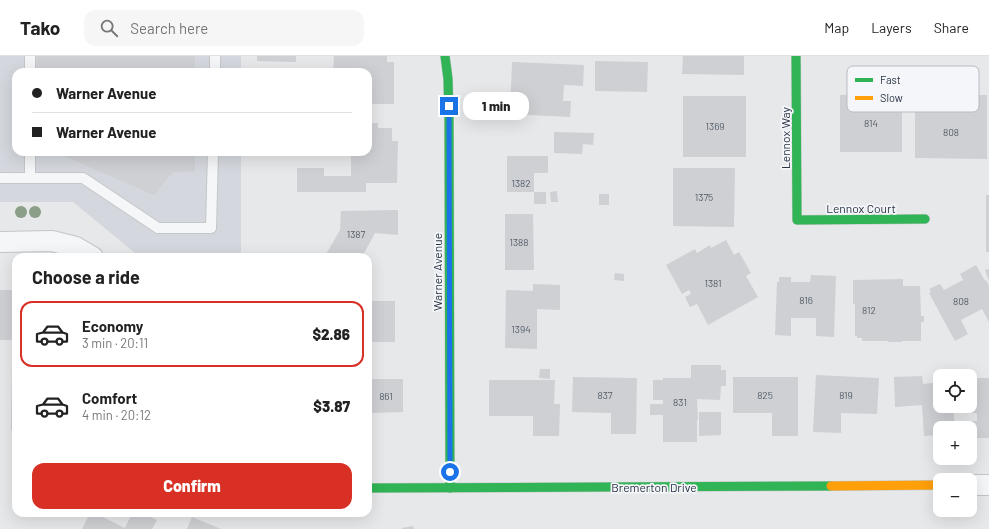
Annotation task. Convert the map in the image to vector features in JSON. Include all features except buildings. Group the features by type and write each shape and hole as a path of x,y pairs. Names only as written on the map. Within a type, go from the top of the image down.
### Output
{"street":[{"name":"Warner Avenue","path":"445,56 448,79 449,113 450,488"},
{"name":"Lennox Way","path":"796,56 797,220"},
{"name":"Lennox Court","path":"797,220 925,219"},
{"path":"0,242 52,241 76,247 86,253"},
{"name":"Bremerton Drive","path":"372,488 933,485"},
{"path":"977,485 989,485"}],"lane":[{"path":"30,56 30,68"},
{"path":"215,56 215,68"},
{"path":"30,156 30,178"},
{"path":"0,178 83,178 158,228 211,228 213,156"}],"shaded area":[{"path":"0,56 241,56 241,68 12,68 12,156 241,156 241,253 135,253 73,202 0,202"}],"traffic: fast":[{"path":"445,56 448,79 449,120 450,488"},
{"path":"796,56 797,220 925,219"},
{"path":"372,488 831,486"}],"traffic: slow":[{"path":"831,486 933,485"}],"route":[{"path":"449,106 450,472"}]}
